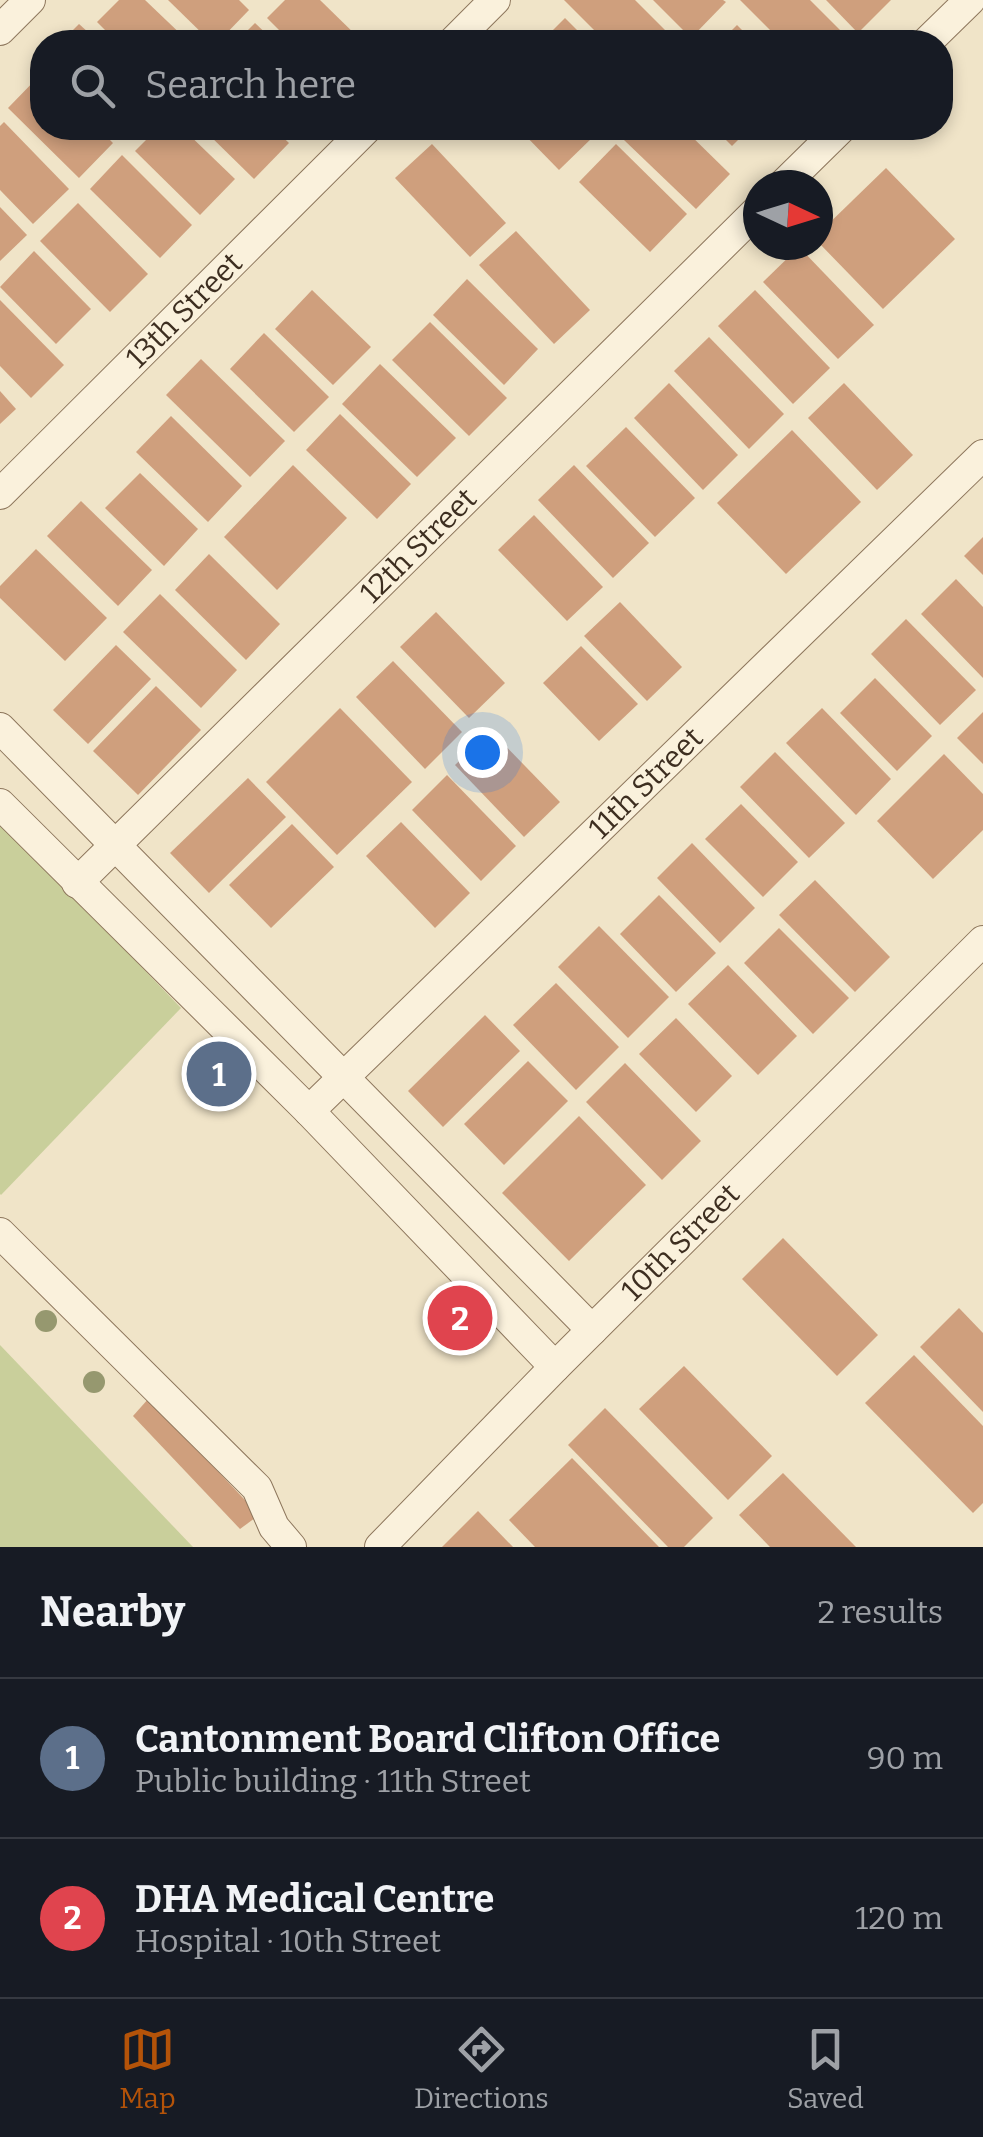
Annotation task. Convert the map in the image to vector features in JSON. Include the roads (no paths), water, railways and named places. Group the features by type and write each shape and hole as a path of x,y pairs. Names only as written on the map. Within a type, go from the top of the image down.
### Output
{"street":[{"path":"0,30 30,0"},
{"path":"465,30 495,0"},
{"path":"939,30 970,0"},
{"name":"13th Street","path":"0,494 356,140"},
{"path":"798,170 829,140"},
{"name":"12th Street","path":"77,883 743,225"},
{"name":"11th Street","path":"309,1111 983,455"},
{"path":"0,728 592,1330"},
{"path":"0,804 309,1111 555,1367"},
{"name":"10th Street","path":"380,1547 983,940"},
{"path":"0,1233 257,1488 274,1527 292,1547"}],"place":[{"name":"Cantonment Board Clifton Office","path":"219,1074"},
{"name":"DHA Medical Centre","path":"460,1318"}]}
